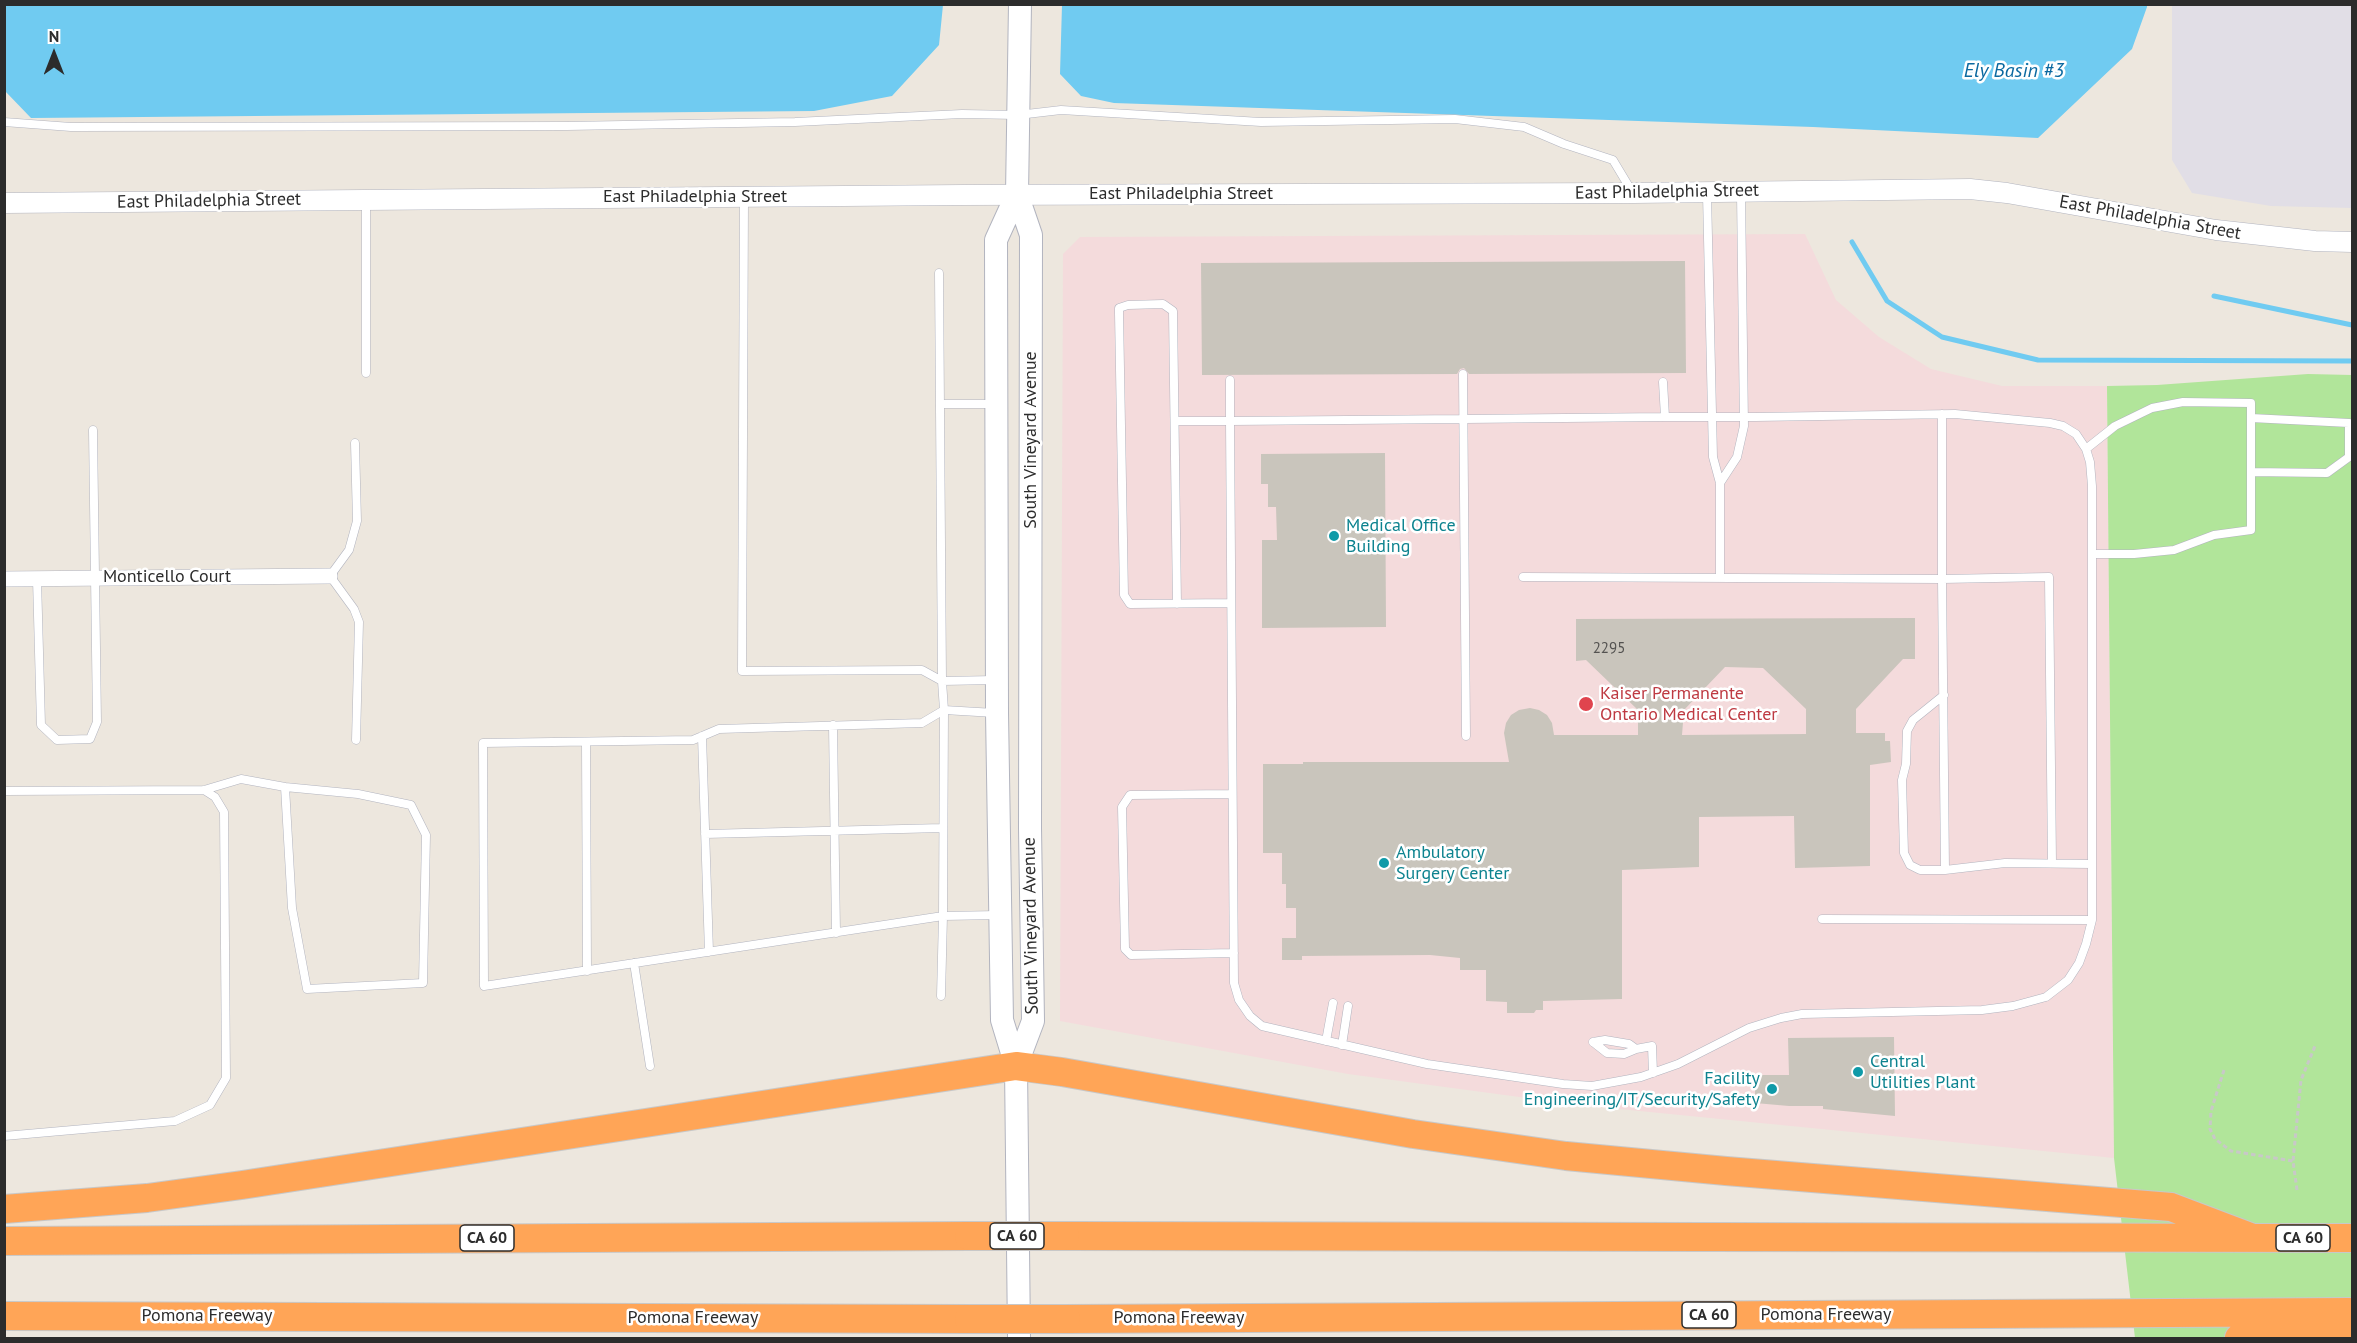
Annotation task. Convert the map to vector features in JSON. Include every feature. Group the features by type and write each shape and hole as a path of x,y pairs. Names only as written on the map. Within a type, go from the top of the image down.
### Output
{"highway":[{"path":"4,1209 147,1198 242,1185 1016,1066 1413,1134 1566,1156 2171,1207 2253,1238"},
{"name":"CA 60","path":"4,1241 969,1236 2352,1238"},
{"name":"Pomona Freeway","path":"4,1316 1066,1319 2352,1312"},
{"path":"2239,1338 2352,1329"}],"main road":[{"name":"South Vineyard Avenue","path":"1016,1066 1033,1021 1030,828 1031,236 1017,194 1020,4"},
{"name":"South Vineyard Avenue","path":"1016,1066 1002,1020 997,713 996,240 1017,194"},
{"path":"1016,1066 1019,1338"}],"street":[{"name":"East Philadelphia Street","path":"4,203 1970,189 2007,193 2216,230 2315,241 2352,242"},
{"name":"Monticello Court","path":"4,579 330,576"}],"lane":[{"path":"4,122 71,127 567,126 795,122 962,114 1018,115 1061,111 1261,122 1455,119 1524,127 1564,144 1613,160 1633,193"},
{"path":"1707,192 1713,456 1720,483 1720,578"},
{"path":"1720,483 1737,456 1744,426 1741,192"},
{"path":"744,196 742,671 922,670 942,681 998,680"},
{"path":"366,200 366,373"},
{"path":"939,273 944,710 941,996"},
{"path":"1177,604 1173,311 1163,304 1128,305 1119,308 1124,595 1130,604 1177,604 1231,603"},
{"path":"1463,374 1466,736"},
{"path":"1175,421 1230,421 1665,417 1744,417 1942,414 2050,423 2063,426 2076,434 2086,449 2090,462 2092,920 2083,953 2068,980 2046,997 2031,1003 1982,1010 1802,1014 1781,1017 1749,1028 1678,1064 1641,1077 1592,1086 1427,1065 1262,1026 1250,1016 1239,1000 1234,983 1232,794 1230,421 1230,380"},
{"path":"1663,382 1665,417"},
{"path":"2086,449 2115,426 2152,408 2183,402 2250,403 2250,530 2214,535 2174,550 2134,554 2092,554"},
{"path":"940,404 997,404"},
{"path":"1942,414 1945,870"},
{"path":"2250,472 2327,473 2349,458 2349,423 2251,418"},
{"path":"38,579 41,725 57,740 90,739 97,722 93,430"},
{"path":"356,443 357,521 349,550 330,576 354,609 359,622 356,740"},
{"path":"1524,577 1942,579 2049,577 2052,863"},
{"path":"1944,695 1912,720 1907,731 1906,765 1902,780 1904,853 1910,865 1920,870 1945,870 2005,863 2092,864"},
{"path":"997,713 944,710 922,723 719,729 693,740 483,743 484,986 943,916 1001,915"},
{"path":"833,725 836,933"},
{"path":"702,736 709,952"},
{"path":"586,742 587,970"},
{"path":"4,791 204,790 241,779 285,787 358,794 411,805 426,835 423,983 307,989 292,908 285,787"},
{"path":"4,1136 174,1121 210,1105 226,1078 224,812 215,797 204,790"},
{"path":"1232,794 1130,795 1122,807 1125,949 1131,955 1234,953"},
{"path":"705,834 942,828"},
{"path":"1822,919 2092,920"},
{"path":"634,963 650,1066"},
{"path":"1326,1041 1333,1003"},
{"path":"1342,1044 1348,1006"},
{"path":"1636,1049 1652,1046 1653,1073"}],"path":[{"path":"2297,1190 2293,1161 2301,1080 2315,1046"},
{"path":"2224,1070 2211,1111 2210,1129 2215,1139 2231,1151 2293,1161"}],"shaded area":[{"path":"2172,5 2352,5 2352,208 2271,206 2192,193 2172,160"},
{"name":"Kaiser Permanente Ontario Medical Center","path":"1805,234 1836,300 1879,337 1931,369 2002,386 2107,386 2114,1158 1579,1105 1348,1074 1060,1021 1063,254 1080,237"}],"green space":[{"path":"2308,374 2352,375 2352,1338 2135,1338 2114,1158 2107,386 2157,385"}],"water":[{"path":"5,4 943,5 939,45 892,96 814,111 31,118 5,91"},
{"name":"Ely Basin #3","path":"2147,4 2147,7 2132,49 2038,138 1813,127 1114,103 1081,96 1060,74 1062,5"}],"building":[{"path":"1685,261 1686,373 1469,374 1464,368 1460,369 1457,374 1202,375 1201,263"},
{"name":"Medical Office Building","path":"1385,453 1386,627 1262,628 1262,540 1277,540 1276,507 1268,507 1268,484 1261,484 1261,454"},
{"path":"1915,618 1915,659 1903,659 1856,709 1856,733 1885,733 1885,741 1890,741 1891,762 1870,765 1870,866 1795,868 1794,816 1699,817 1699,867 1622,870 1622,999 1543,1001 1543,1010 1536,1010 1534,1013 1507,1013 1507,1002 1486,1001 1486,970 1460,970 1460,958 1430,955 1302,956 1302,960 1282,960 1282,938 1296,938 1296,908 1286,908 1286,884 1282,884 1282,853 1263,853 1263,764 1509,762 1504,733 1506,723 1511,715 1519,710 1530,708 1547,715 1552,723 1554,735 1638,735 1638,710 1586,660 1576,661 1576,619","holes":["1725,667 1763,668 1806,709 1806,734 1682,735 1684,710"]},
{"name":"Central Utilities Plant","path":"1894,1037 1895,1116 1823,1109 1823,1106 1755,1103 1755,1075 1789,1075 1788,1038"}],"waterway":[{"path":"1852,242 1887,301 1942,337 2038,360 2352,361"},
{"path":"2214,296 2352,325"}],"place":[{"name":"Medical Office Building","path":"1334,536"},
{"name":"Kaiser Permanente Ontario Medical Center","path":"1586,704"},
{"name":"Ambulatory Surgery Center","path":"1384,863"},
{"name":"Central Utilities Plant","path":"1858,1072"},
{"name":"Facility Engineering/IT/Security/Safety","path":"1772,1089"}]}
